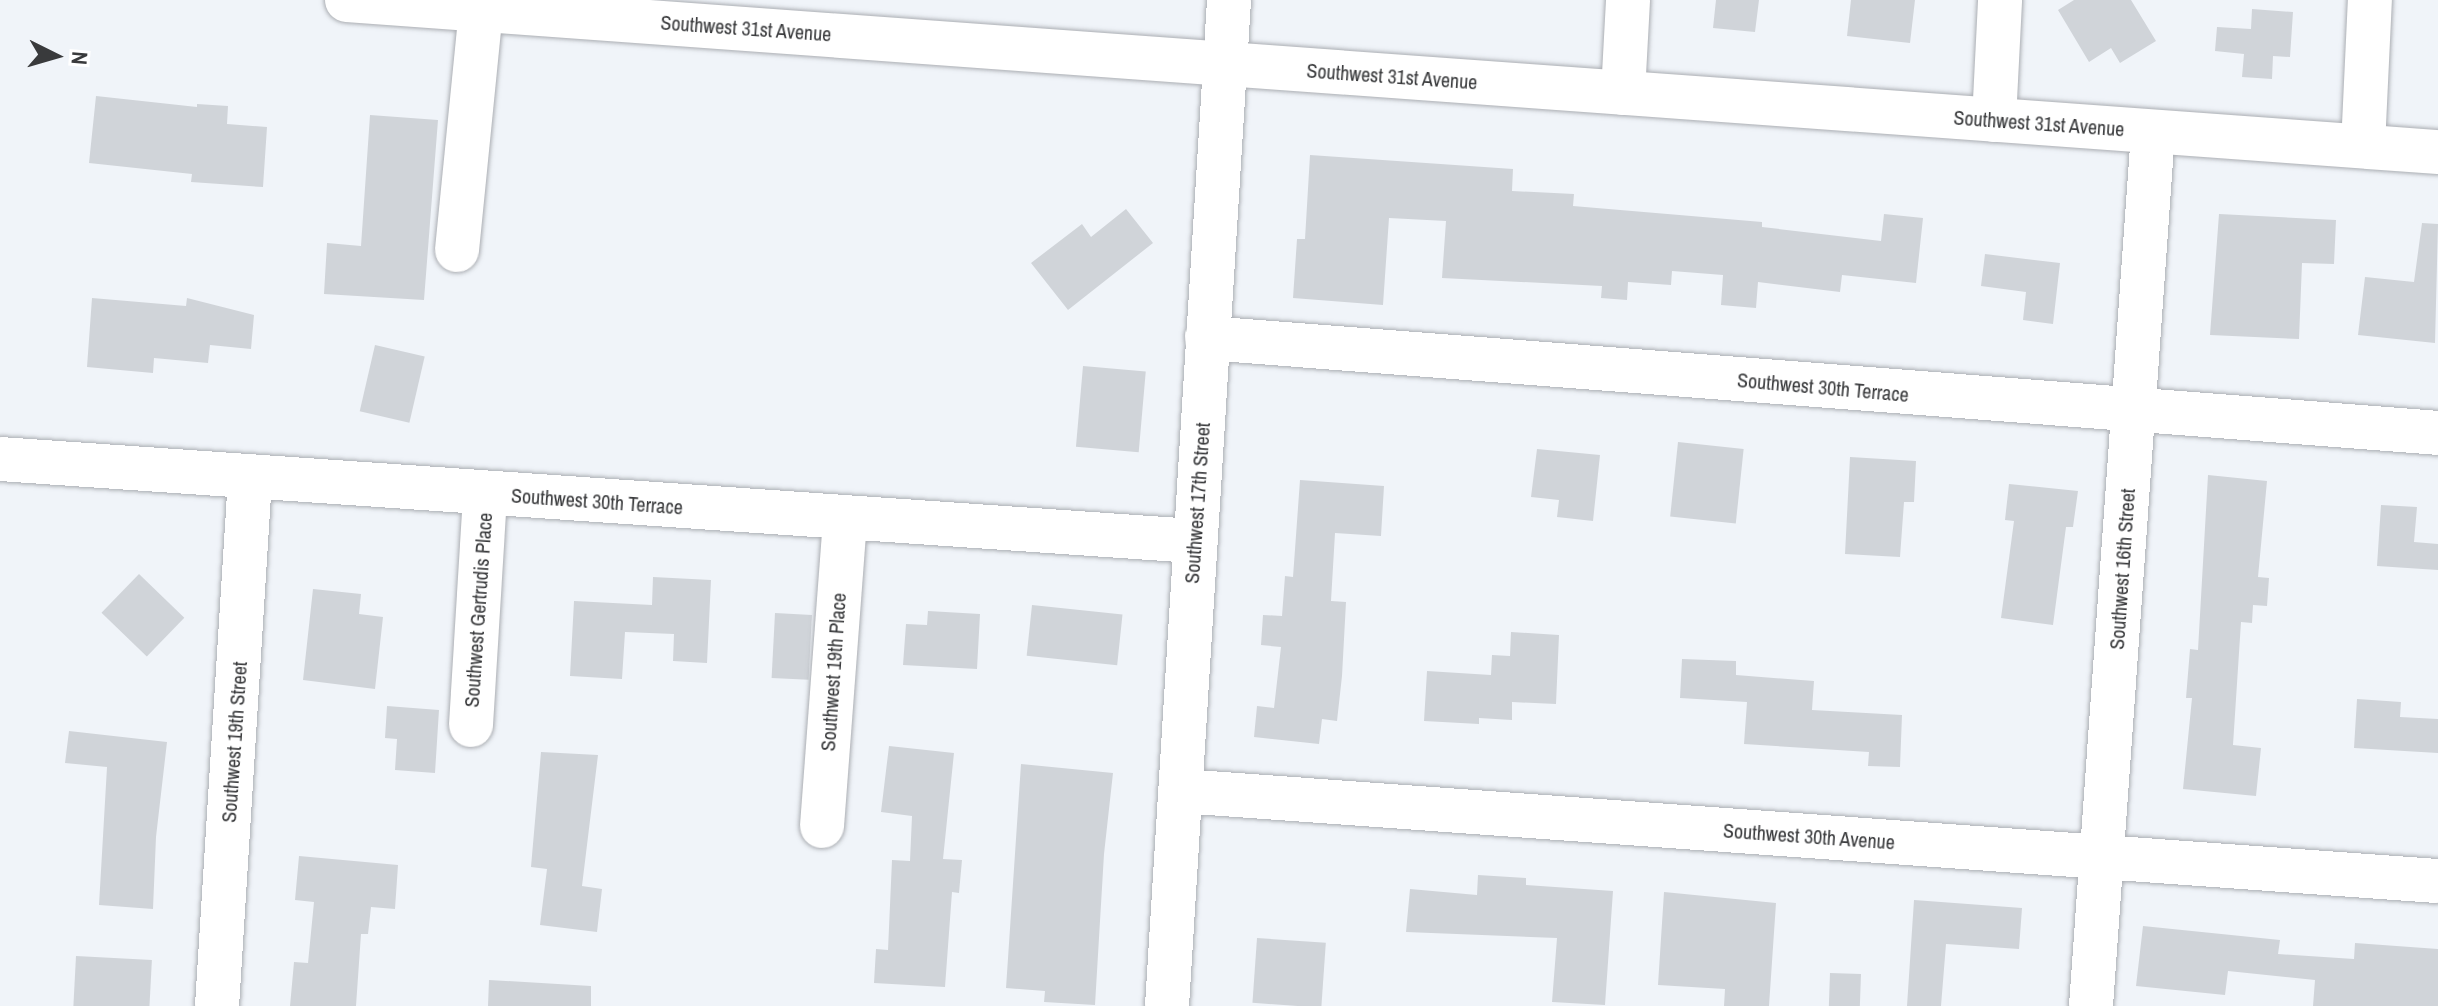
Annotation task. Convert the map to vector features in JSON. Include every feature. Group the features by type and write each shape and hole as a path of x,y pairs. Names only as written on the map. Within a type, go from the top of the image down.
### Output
{"street":[{"name":"Southwest 31st Avenue","path":"347,0 854,18 1226,64 2438,152"},
{"name":"Southwest 17th Street","path":"1167,1006 1229,0"},
{"path":"1623,93 1628,0"},
{"path":"1994,120 2000,0"},
{"path":"2363,146 2370,0"},
{"path":"457,250 482,5"},
{"name":"Southwest 16th Street","path":"2091,1006 2153,132"},
{"name":"Southwest 30th Terrace","path":"1207,338 2131,412 2438,433"},
{"name":"Southwest 30th Terrace","path":"0,459 1194,541"},
{"name":"Southwest 19th Street","path":"217,1006 250,478"},
{"name":"Southwest Gertrudis Place","path":"471,725 485,494"},
{"name":"Southwest 19th Place","path":"822,826 845,518"},
{"name":"Southwest 30th Avenue","path":"1181,791 2438,881"}],"building":[{"path":"1716,0 1759,0 1755,32 1713,28"},
{"path":"1851,0 1915,0 1910,43 1847,36"},
{"path":"2074,0 2131,0 2156,41 2120,63 2111,48 2089,62 2058,10"},
{"path":"2252,9 2293,12 2290,57 2273,56 2272,79 2242,77 2244,54 2215,51 2217,27 2251,29"},
{"path":"96,96 197,107 197,104 228,106 227,124 267,127 263,187 191,182 192,174 89,163"},
{"path":"370,115 438,120 424,300 324,294 327,243 361,246"},
{"path":"1310,155 1513,169 1512,191 1574,194 1573,206 1762,222 1762,227 1881,241 1884,214 1923,218 1916,283 1842,275 1840,292 1758,282 1756,308 1721,305 1723,275 1672,271 1671,285 1628,282 1627,300 1601,298 1602,286 1442,278 1446,221 1389,218 1383,305 1293,298 1297,239 1305,239"},
{"path":"1126,209 1153,243 1068,310 1031,263 1082,224 1091,237"},
{"path":"2219,214 2336,220 2334,264 2302,263 2299,339 2210,335"},
{"path":"2422,223 2438,224 2435,343 2358,335 2365,277 2414,282"},
{"path":"1985,254 2060,263 2053,324 2023,320 2026,292 1981,286"},
{"path":"92,298 186,306 187,298 254,315 251,349 210,345 208,363 154,358 153,373 87,367"},
{"path":"375,345 425,356 409,423 360,411"},
{"path":"1083,366 1146,371 1139,452 1076,447"},
{"path":"1678,442 1744,449 1736,523 1670,517"},
{"path":"1537,449 1600,455 1593,521 1557,517 1559,500 1531,497"},
{"path":"1850,457 1916,461 1914,502 1904,502 1900,557 1845,554"},
{"path":"2208,475 2267,481 2258,577 2269,578 2267,606 2253,605 2252,623 2241,622 2233,745 2261,748 2256,796 2183,789 2192,698 2186,698 2190,649 2198,650"},
{"path":"1300,480 1384,486 1381,536 1335,533 1331,601 1346,602 1342,676 1337,721 1322,719 1319,744 1254,737 1257,706 1274,708 1281,647 1261,645 1263,615 1282,616 1285,576 1293,577"},
{"path":"2009,484 2078,491 2073,527 2066,527 2053,625 2001,618 2014,521 2005,520"},
{"path":"2381,505 2417,507 2414,542 2438,544 2438,570 2377,566"},
{"path":"139,574 184,618 147,657 101,613"},
{"path":"653,577 711,580 707,663 673,661 674,634 625,632 622,679 570,676 574,601 652,605"},
{"path":"313,589 361,594 359,614 383,617 375,689 303,680"},
{"path":"1032,605 1123,615 1117,665 1027,656"},
{"path":"928,611 980,614 977,669 903,665 906,624 927,625"},
{"path":"775,613 812,615 809,680 772,678"},
{"path":"1511,632 1559,635 1556,704 1512,702 1512,720 1479,718 1479,724 1424,721 1427,671 1491,675 1492,655 1510,656"},
{"path":"1682,659 1736,661 1736,675 1814,681 1812,710 1902,715 1900,767 1868,766 1869,752 1744,744 1747,702 1680,698"},
{"path":"2357,699 2401,702 2400,717 2438,719 2438,753 2354,748"},
{"path":"387,706 439,710 435,773 395,770 397,739 385,738"},
{"path":"69,731 167,742 156,837 153,909 99,905 107,767 65,763"},
{"path":"889,746 954,753 943,859 962,860 959,893 952,892 945,987 874,983 876,949 888,950 892,860 910,861 912,816 881,812"},
{"path":"541,752 598,755 582,886 602,889 597,932 540,925 547,869 531,867"},
{"path":"1021,764 1113,773 1104,854 1095,1005 1044,1002 1045,991 1006,988"},
{"path":"299,856 398,865 395,909 371,907 368,934 361,934 356,1006 290,1006 294,962 308,963 314,902 295,900"},
{"path":"1478,875 1526,878 1526,885 1613,891 1605,1005 1552,1002 1557,938 1406,932 1410,889 1477,895"},
{"path":"1664,892 1776,903 1769,1006 1724,1006 1725,989 1658,985"},
{"path":"1914,900 2022,908 2019,949 1946,944 1941,1006 1907,1006"},
{"path":"2143,926 2280,940 2278,954 2354,959 2355,943 2438,949 2438,1006 2313,1006 2315,980 2228,971 2225,995 2136,986"},
{"path":"1257,938 1326,943 1321,1006 1252,1003"},
{"path":"76,956 152,960 149,1006 73,1006"},
{"path":"1830,973 1861,974 1860,1006 1829,1006"},
{"path":"489,980 591,986 591,1006 488,1006"}]}
